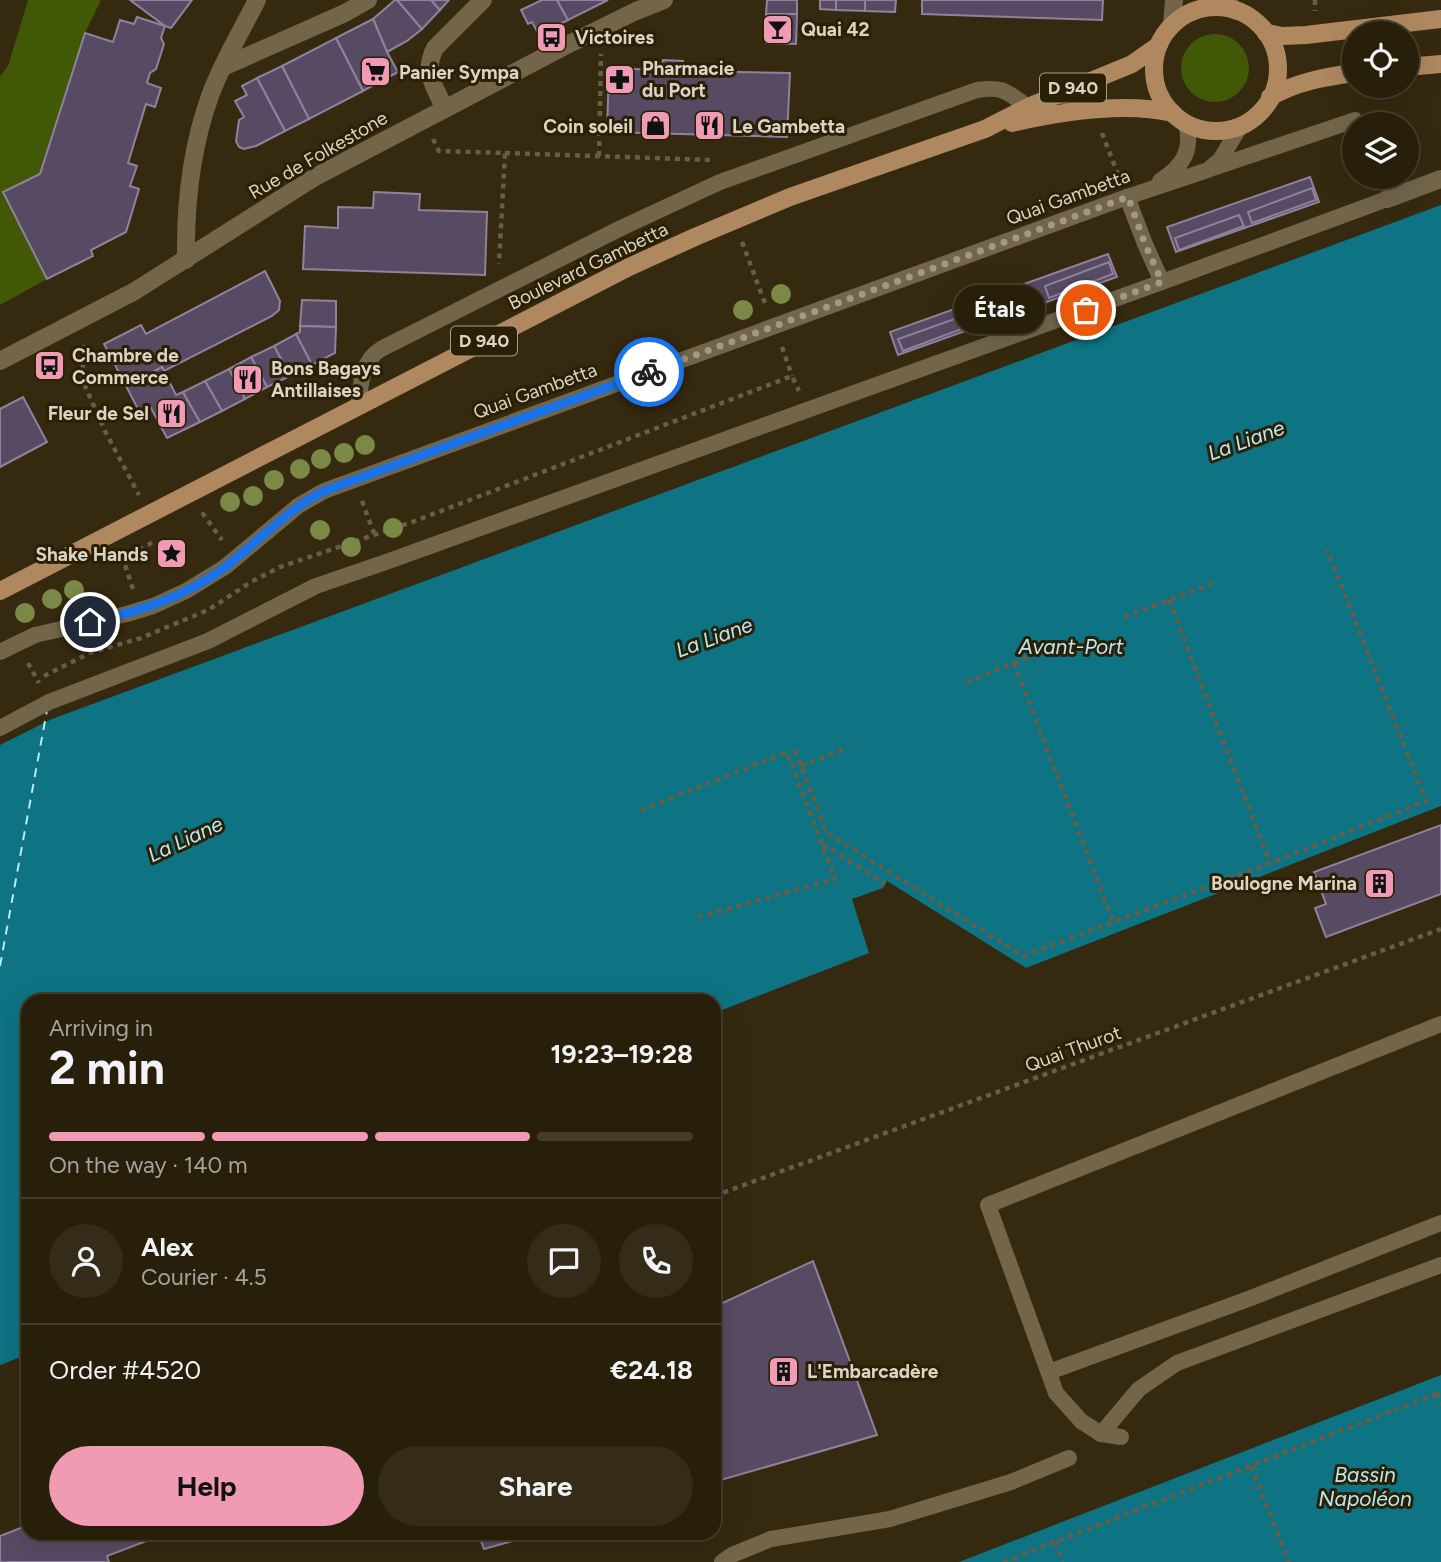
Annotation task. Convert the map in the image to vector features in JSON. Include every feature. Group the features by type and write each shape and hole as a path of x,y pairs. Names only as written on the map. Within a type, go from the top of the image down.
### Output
{"main road":[{"path":"1231,5 1266,33 1277,61 1276,83 1261,111 1241,125 1213,131 1199,128 1179,118 1163,100 1156,85 1155,61 1159,45 1172,25 1184,16 1206,8 1231,5"},
{"path":"1266,33 1283,36 1306,35 1441,19"},
{"name":"D 940","path":"985,129 1028,107 1132,64 1159,45"},
{"path":"1419,66 1441,64"},
{"path":"1270,97 1306,81 1342,75"},
{"name":"D 940","path":"985,129 1051,115 1098,110 1146,109 1179,118"},
{"name":"Boulevard Gambetta","path":"0,591 629,267 734,220 801,194 985,129"}],"street":[{"path":"186,260 187,205 195,150 209,99 257,0"},
{"path":"223,67 345,13 368,0"},
{"path":"445,109 430,76 431,55 483,0"},
{"name":"Rue de Folkestone","path":"0,360 123,298 315,177 601,28 664,0"},
{"path":"1172,25 1174,0"},
{"path":"1387,200 1441,178"}],"lane":[{"path":"358,406 365,369 374,353 380,349 688,196 773,162 977,90 997,88 1006,91 1028,107"},
{"path":"1146,190 1172,173 1187,151 1188,132 1179,118"},
{"path":"1146,190 1342,124"},
{"path":"1208,170 1220,160 1241,125"},
{"name":"Quai Gambetta","path":"0,652 35,635 140,610 186,591 218,572 311,497 1146,190"},
{"path":"1128,197 1162,282"},
{"path":"0,727 49,702 208,642 317,586 1387,200"},
{"path":"1121,1437 1101,1434 1081,1421 1056,1393 988,1205 1441,1024"},
{"path":"1049,1372 1251,1298 1441,1223"},
{"path":"1101,1434 1139,1389 1177,1363 1441,1265"},
{"path":"722,1562 771,1539 890,1518 1011,1482 1069,1458"}],"path":[{"path":"599,156 601,28"},
{"path":"1098,110 1103,136 1128,197"},
{"path":"423,120 439,151 645,157"},
{"path":"501,240 505,153"},
{"path":"734,220 792,376"},
{"path":"76,321 84,338 82,379 105,431 124,465"},
{"path":"354,480 386,562"},
{"path":"203,514 236,558"},
{"path":"795,750 827,833 1023,956 1270,863 1426,801 1327,549"},
{"path":"123,559 140,610"},
{"path":"1124,617 1213,583"},
{"path":"1169,600 1270,863"},
{"path":"17,643 49,702"},
{"path":"967,682 1060,644"},
{"path":"1014,663 1113,921"},
{"path":"800,766 849,747"},
{"path":"641,810 787,752 835,879 699,917"},
{"path":"822,843 885,884"},
{"name":"Quai Thurot","path":"721,1193 1441,929"},
{"path":"1003,1562 1439,1393 1441,1404"},
{"path":"1251,1466 1289,1562"},
{"path":"1055,1542 1063,1562"}],"green space":[{"path":"28,0 101,0 85,33 40,174 4,192 47,279 0,305 0,76 8,66"},
{"path":"1222,34 1243,49 1249,61 1247,81 1239,92 1222,102 1208,102 1191,92 1183,81 1181,61 1191,44 1202,36"}],"water":[{"name":"Avant-Port","path":"1441,205 1441,806 1026,968 887,881 883,888 852,899 869,953 721,1010 721,994 21,994 21,1357 0,1365 0,745 52,719"},
{"name":"Bassin Napoléon","path":"1441,1375 1441,1562 959,1562"}],"building":[{"path":"130,0 192,0 171,28"},
{"path":"395,0 422,29 387,52 373,19"},
{"path":"397,0 431,0 440,10 422,29"},
{"path":"431,0 449,0 440,10"},
{"path":"542,0 557,0 568,20 539,35 532,22 528,24 521,10"},
{"path":"557,0 608,0 568,20"},
{"path":"767,0 797,0 797,14 766,14"},
{"path":"820,0 836,0 836,10 820,9"},
{"path":"836,0 865,0 865,11 836,10"},
{"path":"865,0 896,0 895,12 865,11"},
{"path":"922,0 1103,0 1102,20 922,14"},
{"path":"766,14 797,14 796,44 766,43"},
{"path":"137,17 165,26 161,38 164,44 156,69 150,73 147,83 161,88 155,107 146,104 128,163 137,166 130,186 139,189 126,232 91,250 93,256 47,279 3,192 40,174 85,33 113,42 120,20 134,24"},
{"path":"373,19 398,72 363,91 336,38"},
{"path":"336,38 363,91 309,119 282,66"},
{"path":"663,60 683,61 685,71 790,73 787,137 607,132 609,68 660,70"},
{"path":"282,66 309,119 285,131 257,78"},
{"path":"257,78 285,131 244,149 239,147 236,141 239,120 244,117 235,101 247,95 242,86"},
{"path":"1310,177 1319,202 1176,252 1167,227"},
{"path":"1312,188 1316,200 1252,223 1248,212"},
{"path":"374,192 420,194 419,210 487,212 485,275 303,269 305,226 338,228 338,207 373,208"},
{"path":"1239,215 1244,226 1179,250 1175,238"},
{"path":"1108,254 1117,277 898,355 890,332"},
{"path":"1109,262 1113,274 1049,298 1045,286"},
{"path":"265,271 280,301 279,310 272,316 164,371 162,367 126,386 104,344 141,325 146,334"},
{"path":"1036,289 1040,301 976,325 971,313"},
{"path":"302,300 336,301 336,327 300,326"},
{"path":"963,316 967,327 903,351 898,339"},
{"path":"300,326 336,327 335,353 312,365 296,334 300,332"},
{"path":"296,334 312,365 290,376 274,346"},
{"path":"274,346 290,376 267,387 251,357"},
{"path":"251,357 267,387 245,399 229,369"},
{"path":"162,367 176,395 183,392 200,422 167,438 151,408 140,413 126,386"},
{"path":"229,369 245,399 222,411 205,381"},
{"path":"205,381 222,411 200,422 183,392"},
{"path":"23,397 47,442 0,467 0,409"},
{"name":"Boulogne Marina","path":"1441,825 1441,894 1326,937 1315,908 1326,904 1314,872"},
{"name":"L'Embarcadère","path":"813,1261 877,1435 721,1480 721,1304"},
{"path":"21,1528 21,1540 149,1540 107,1556 109,1562 0,1562 0,1536"},
{"path":"481,1540 516,1540 484,1549"}],"ferry route":[{"path":"0,966 47,710"}],"way so far":[{"path":"649,372 1128,197 1162,282 1086,310"}],"place":[{"name":"Quai 42","path":"778,29"},
{"name":"Victoires","path":"552,37"},
{"name":"Panier Sympa","path":"376,72"},
{"name":"Pharmacie du Port","path":"619,79"},
{"name":"Coin soleil","path":"656,126"},
{"name":"Le Gambetta","path":"709,126"},
{"name":"Étals","path":"1086,310"},
{"name":"Chambre de Commerce","path":"49,366"},
{"name":"Bons Bagays Antillaises","path":"248,379"},
{"name":"Fleur de Sel","path":"172,413"},
{"name":"Shake Hands","path":"171,554"},
{"name":"Boulogne Marina","path":"1380,883"},
{"name":"L'Embarcadère","path":"784,1371"}],"route":[{"path":"90,622 140,610 197,585 225,567 298,506 324,491 649,372"}],"water label":[{"name":"La Liane","path":"1246,440"},
{"name":"La Liane","path":"714,637"},
{"name":"La Liane","path":"185,839"}]}
